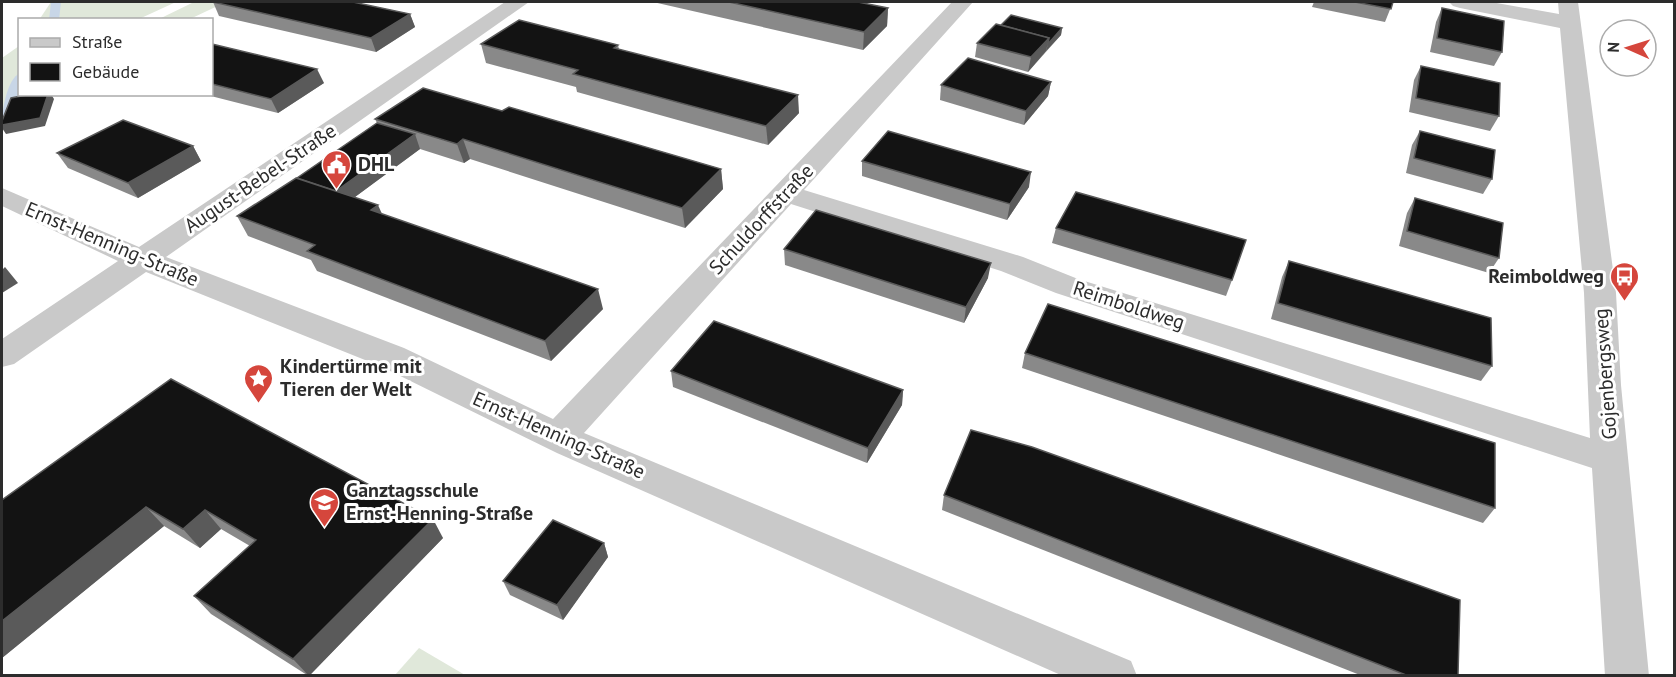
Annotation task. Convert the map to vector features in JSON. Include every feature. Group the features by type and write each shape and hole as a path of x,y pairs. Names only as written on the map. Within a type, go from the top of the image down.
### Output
{"street":[{"name":"August-Bebel-Straße","path":"2,355 518,2"},
{"name":"Schuldorffstraße","path":"558,436 963,2"},
{"path":"1460,2 1569,12"},
{"name":"Gojenbergsweg","path":"1569,12 1600,294 1604,385 1627,675"},
{"name":"Reimboldweg","path":"786,193 1012,264 1067,286 1611,459"},
{"name":"Ernst-Henning-Straße","path":"2,196 141,259 392,357 558,436 1115,675"}],"shaded area":[{"path":"51,2 176,2 141,18 40,18"},
{"path":"194,2 226,2 192,18 161,18"},
{"path":"18,47 18,89 2,127 2,58"},
{"path":"419,648 465,675 395,675"}],"building":[{"path":"213,2 353,2 410,14 371,38"},
{"path":"729,2 858,2 888,8 864,32"},
{"path":"1355,2 1393,2 1391,9"},
{"path":"1442,8 1504,21 1502,52 1437,38"},
{"path":"1011,15 1062,28 1048,44 1049,38 1001,25"},
{"path":"519,20 618,45 614,48 798,95 766,126 573,74 578,70 481,44"},
{"path":"996,24 1049,38 1031,57 977,43"},
{"path":"213,44 317,69 271,99 213,84"},
{"path":"968,58 1051,82 1026,111 941,85"},
{"path":"1421,66 1500,83 1499,116 1416,98"},
{"path":"423,88 502,111 509,107 721,169 682,208 463,139 457,144 375,119"},
{"path":"47,96 40,118 2,125 11,98"},
{"path":"123,120 193,146 128,183 57,153"},
{"path":"377,123 415,134 336,191 297,178"},
{"path":"888,131 1031,172 1010,204 862,161"},
{"path":"1420,131 1495,150 1492,179 1414,158"},
{"path":"296,178 378,205 371,210 598,289 545,341 307,251 315,245 237,216"},
{"path":"1076,192 1246,240 1232,280 1056,228"},
{"path":"1415,198 1503,223 1499,258 1407,231"},
{"path":"816,210 991,263 966,307 784,249"},
{"path":"1289,261 1491,318 1492,366 1278,303"},
{"path":"1048,304 1495,443 1495,508 1025,353"},
{"path":"714,321 903,390 868,448 671,371"},
{"path":"171,379 433,519 293,659 194,596 256,540 205,510 183,529 146,507 2,621 2,500"},
{"path":"971,430 1032,447 1460,600 1458,675 1406,675 944,495"},
{"path":"553,520 604,543 557,605 503,581"}],"waterway":[{"path":"54,18 56,2"},
{"path":"2,120 18,81"}],"place":[{"name":"DHL","path":"337,190"},
{"name":"Reimboldweg","path":"1625,302"},
{"name":"Kindertürme mit Tieren der Welt","path":"259,404"},
{"name":"Ganztagsschule Ernst-Henning-Straße","path":"325,528"}]}
